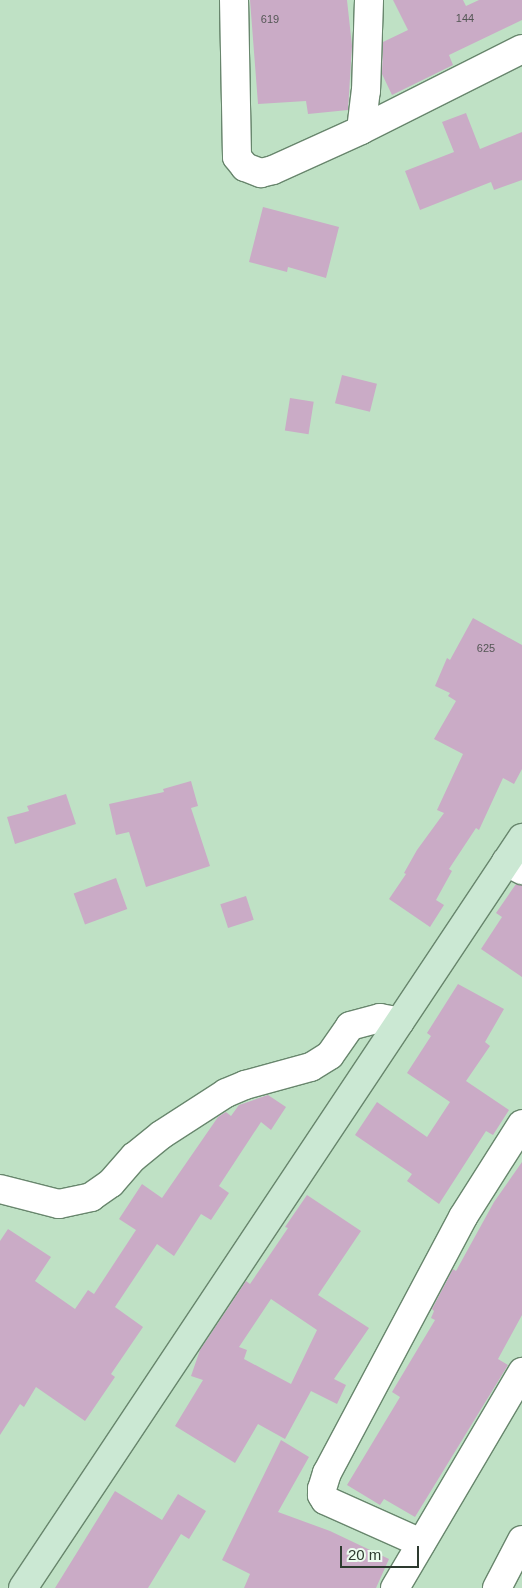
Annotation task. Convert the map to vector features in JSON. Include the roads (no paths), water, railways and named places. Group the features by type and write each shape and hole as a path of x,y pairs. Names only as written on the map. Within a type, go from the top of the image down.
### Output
{"street":[{"path":"234,0 237,157 245,167 261,172 273,170 362,130 522,49"},
{"path":"362,130 366,91 369,0"},
{"path":"23,1588 400,1022 514,866 522,838"},
{"path":"0,1189 59,1204 91,1198 111,1183 134,1157 161,1135 226,1093 245,1085 311,1067 330,1056 350,1026 380,1018 400,1022"},
{"path":"421,1544 325,1500 322,1490 327,1473 463,1217 522,1124"},
{"path":"396,1588 522,1372"},
{"path":"497,1588 522,1540"}]}
